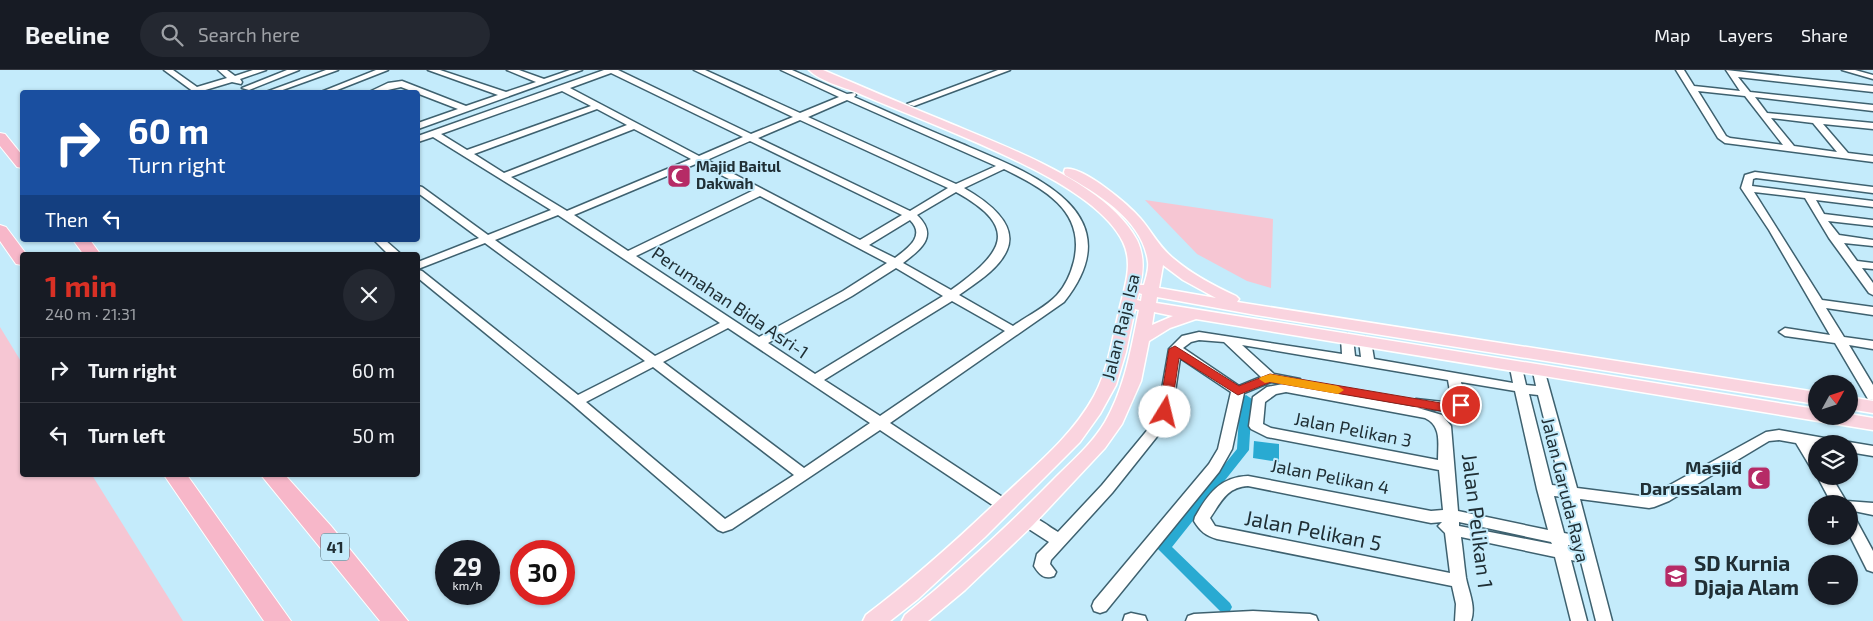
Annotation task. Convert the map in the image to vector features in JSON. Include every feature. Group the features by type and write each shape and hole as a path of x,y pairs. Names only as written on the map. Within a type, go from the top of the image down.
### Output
{"highway":[{"path":"0,137 20,162"},
{"path":"0,230 20,257"},
{"path":"176,477 278,621"},
{"name":"41","path":"274,477 323,532 396,621"},
{"path":"375,596 407,621"}],"main road":[{"name":"Jalan Raja Isa","path":"814,70 863,91 1027,151 1088,182 1134,220 1147,235 1156,264 1133,381 1113,424 1098,444 1026,520 958,584 913,621"},
{"name":"Jalan Raja Isa","path":"831,70 1047,170 1089,198 1122,229 1133,245 1137,259 1131,296 1113,372 1104,393 1086,424 972,539 874,621"},
{"path":"1152,247 1164,260 1210,291 1256,310"},
{"path":"1131,296 1256,310 1808,397"},
{"path":"1150,299 1198,315 1365,341 1539,372 1808,414"},
{"path":"1142,338 1156,328 1173,320 1198,315"},
{"path":"1858,404 1873,407"},
{"path":"1858,422 1873,424"}],"street":[{"path":"168,70 196,90"},
{"path":"223,70 249,90 295,70"},
{"path":"200,90 262,70"},
{"path":"276,90 334,70"},
{"path":"330,90 384,70"},
{"path":"432,70 506,95"},
{"path":"511,70 544,82"},
{"path":"524,74 535,70"},
{"path":"420,137 431,127 466,109 578,70"},
{"path":"420,126 431,127 612,70 912,216 921,226 922,240 897,264 758,343"},
{"path":"698,70 956,188 974,198 995,216 1002,229 1002,251 995,262 954,295 814,380"},
{"path":"420,275 577,400 723,526 804,475 1066,293 1077,275 1082,244 1078,226 1071,210 1062,201 1003,166 785,70"},
{"path":"907,106 1006,70"},
{"path":"1680,70 1725,139 1737,143 1873,159"},
{"path":"1775,70 1783,79"},
{"path":"1846,70 1870,75"},
{"path":"1730,72 1791,149"},
{"path":"1730,72 1873,89"},
{"path":"378,90 391,85 402,84 417,90"},
{"path":"562,87 897,264 954,295 1013,331"},
{"path":"1693,88 1873,108"},
{"path":"420,91 466,109"},
{"path":"420,265 485,238 562,213 700,159 863,91"},
{"path":"468,153 598,106"},
{"path":"1764,115 1871,128"},
{"name":"Perumahan Bida Asri-1","path":"420,118 468,153 1006,506"},
{"path":"1816,120 1845,155"},
{"path":"505,176 635,125"},
{"path":"860,245 912,216 956,188 1003,166"},
{"path":"1871,391 1816,303 1774,230 1746,188 1747,179 1755,175 1873,190"},
{"path":"1746,188 1873,204"},
{"path":"420,189 655,362 804,475"},
{"path":"627,256 759,192"},
{"path":"1810,197 1834,238 1872,289"},
{"path":"1820,217 1873,224"},
{"path":"1834,238 1873,243"},
{"path":"381,242 393,252"},
{"path":"1854,264 1873,266"},
{"path":"1816,303 1873,311"},
{"path":"577,400 729,323"},
{"path":"1785,332 1873,344"},
{"path":"1048,572 1042,566 1041,561 1058,540 1107,489 1160,424 1165,412 1175,349 1180,342 1193,336 1228,339 1544,392"},
{"path":"1347,338 1349,360"},
{"path":"1228,339 1270,378"},
{"path":"1365,341 1368,363"},
{"path":"1175,349 1238,391"},
{"name":"Jalan Garuda Raya","path":"1516,368 1544,489 1579,621"},
{"path":"1539,372 1569,493 1604,621"},
{"path":"1238,391 1270,378 1456,408 1461,405 1454,378"},
{"name":"Jalan Pelikan 3","path":"1444,426 1437,418 1428,414 1286,388 1272,390 1258,400 1256,426 1272,434 1445,466"},
{"path":"1100,606 1220,459 1225,450 1238,391"},
{"name":"Jalan Pelikan 1","path":"1444,426 1445,466 1459,581 1466,608 1463,621"},
{"path":"1530,427 1554,432"},
{"path":"1544,489 1649,503 1664,497 1766,437 1779,435 1808,440"},
{"path":"1801,439 1808,451"},
{"path":"1858,448 1873,451"},
{"name":"Jalan Pelikan 4","path":"1223,487 1237,480 1248,481 1431,516 1452,522"},
{"name":"Jalan Pelikan 5","path":"1223,487 1202,521 1217,533 1459,581"},
{"path":"1858,506 1873,509"},
{"path":"1026,520 1058,540"},
{"path":"1452,522 1585,550"},
{"path":"1858,537 1873,566"},
{"path":"1194,621 1273,617 1310,621"}],"shaded area":[{"path":"1145,200 1273,219 1271,288 1247,281 1197,254"},
{"path":"0,327 20,360 20,477 93,477 183,621 0,621"}],"water":[{"path":"1254,441 1279,444 1279,462 1253,458"}],"waterway":[{"path":"1225,607 1164,548 1243,450 1246,399"}],"slow traffic":[{"path":"1265,379 1270,378 1338,390"}],"place":[{"name":"Majid Baitul Dakwah","path":"679,176"},
{"name":"Masjid Darussalam","path":"1759,478"},
{"name":"SD Kurnia Djaja Alam","path":"1676,576"}],"route":[{"path":"1165,412 1175,349 1238,391 1245,386 1270,378 1441,407 1460,408 1461,405"}]}
